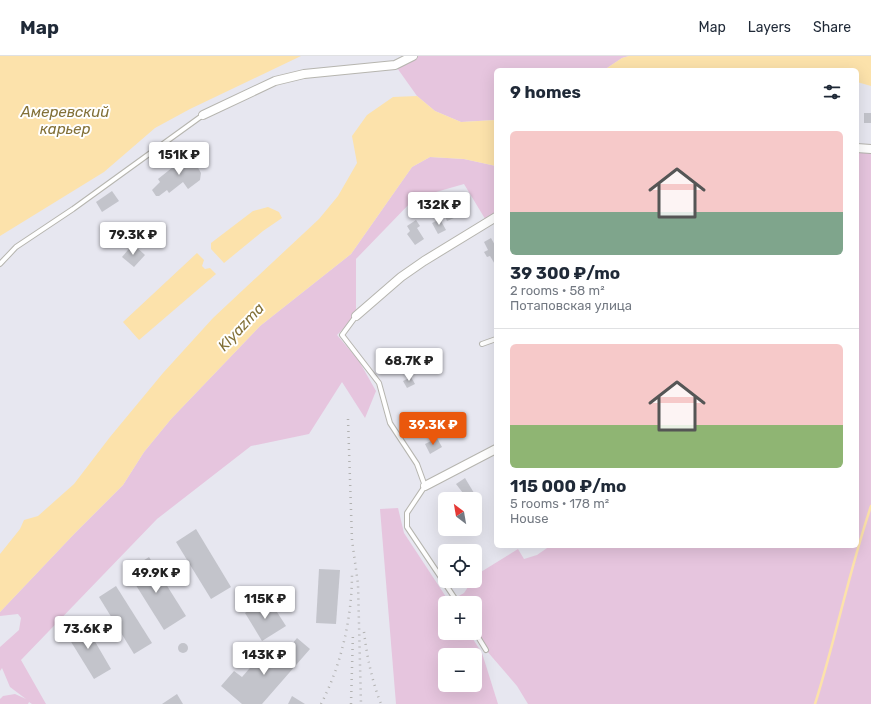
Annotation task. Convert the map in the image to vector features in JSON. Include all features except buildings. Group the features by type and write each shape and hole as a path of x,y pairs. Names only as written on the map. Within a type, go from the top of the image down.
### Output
{"street":[{"path":"202,115 275,81 304,74 395,65 413,56"},
{"path":"859,150 871,149"},
{"path":"356,316 401,277 494,218"},
{"path":"425,486 494,450"}],"lane":[{"path":"0,264 16,247 112,182 202,115"},
{"path":"356,316 342,335 379,383 390,423 417,464 425,486 407,513 407,528 453,596"},
{"path":"482,344 494,339"},
{"path":"480,640 486,650"}],"shaded area":[{"path":"413,56 629,56 622,58 607,68 494,68 494,120 461,122 435,111 417,96 395,65"},
{"path":"859,148 871,149 871,704 528,704 517,686 486,650 480,640 482,640 482,596 459,596 464,593 467,588 482,588 482,571 518,549 524,559 537,555 547,548 859,548"},
{"path":"430,157 464,159 494,166 494,218 487,222 464,184 415,198 356,259 356,316 337,335 359,361 376,391 365,418 342,382 309,434 251,446 157,519 21,660 46,704 32,704 29,702 28,704 0,704 0,699 3,696 15,694 26,699 10,687 2,668 0,671 0,647 19,630 21,618 18,614 0,616 0,612 123,485 144,452 171,419 260,326 351,254 412,167"},
{"path":"398,508 404,533 438,585 438,588 440,588 445,596 438,596 438,640 474,640 479,648 438,648 438,692 482,692 482,653 498,704 396,704 380,509"}],"water":[{"name":"Амеревский карьер","path":"0,56 301,56 190,109 155,128 104,172 0,236"},
{"path":"629,56 871,56 871,86 859,83 859,68 607,68 622,58"},
{"name":"Klyazma","path":"417,96 435,111 461,122 494,120 494,166 464,159 430,157 412,167 351,254 260,326 171,419 144,452 123,485 0,612 0,554 20,529 24,520 38,516 74,484 110,437 163,373 213,318 319,219 338,196 357,163 352,136 367,115 393,97"},
{"path":"268,207 279,212 282,218 263,231 224,263 211,249 211,243 253,211"},
{"path":"197,253 204,260 202,266 205,269 210,268 216,274 139,340 123,322"}],"waterway":[{"path":"859,544 871,506"},
{"path":"815,704 858,548"}],"railway":[{"path":"348,419 352,540 358,584 361,704"},
{"path":"321,704 340,658 350,608 352,574"},
{"path":"351,704 353,632"},
{"path":"364,632 370,669 381,704"}]}
